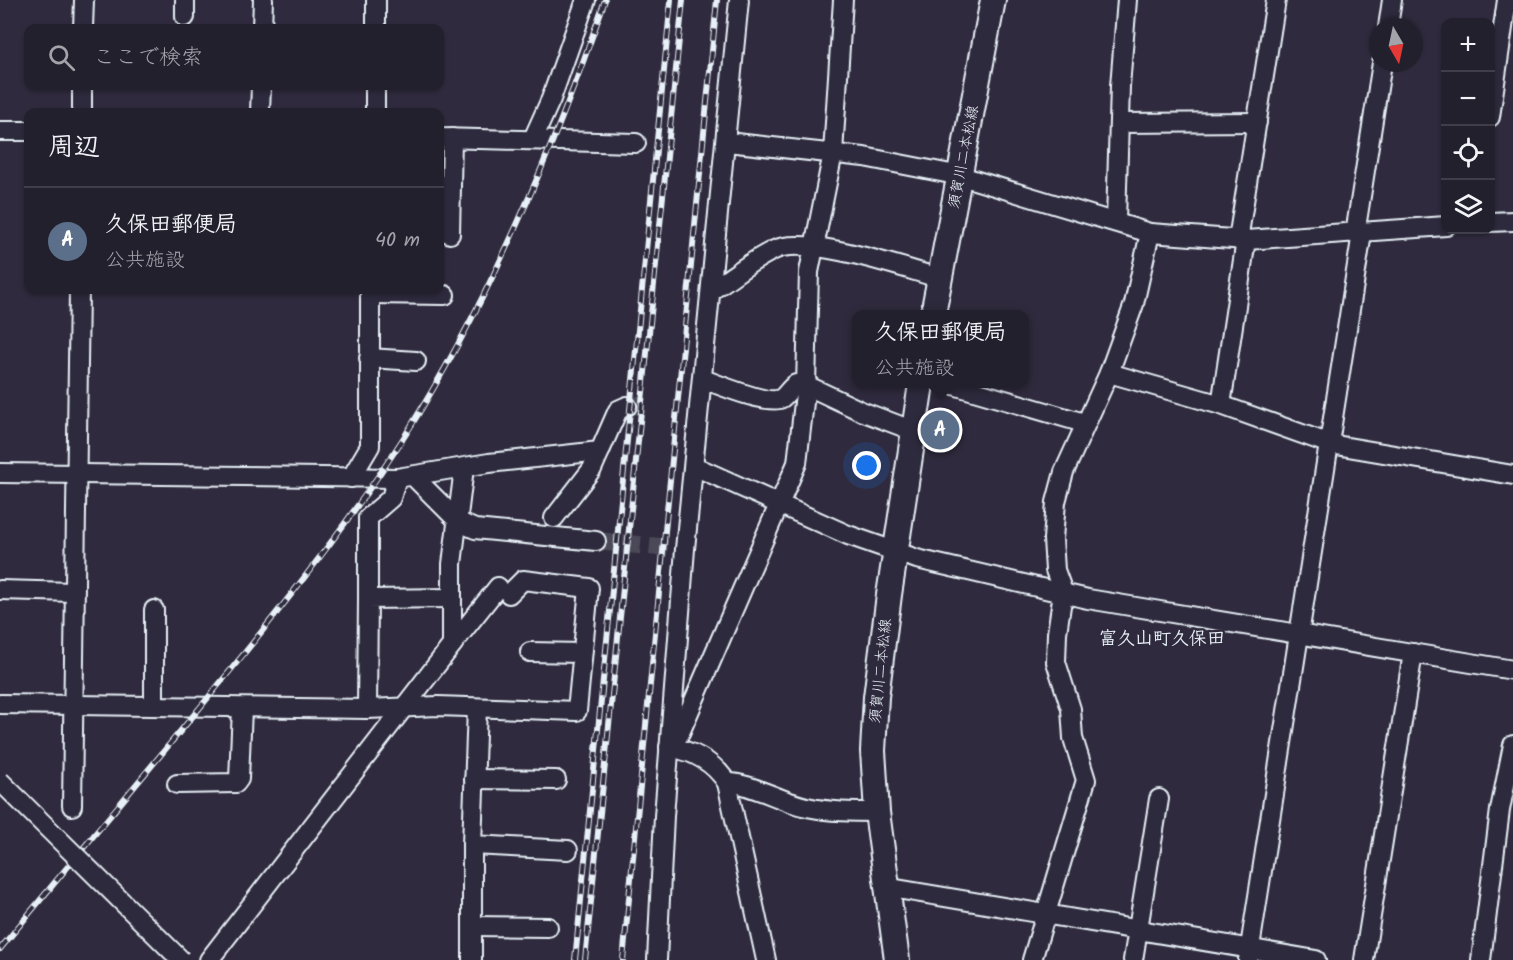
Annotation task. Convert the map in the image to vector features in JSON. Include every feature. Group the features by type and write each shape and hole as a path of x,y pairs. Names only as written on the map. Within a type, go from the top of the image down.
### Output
{"main road":[{"name":"須賀川二本松線","path":"934,310 993,0"},
{"name":"須賀川二本松線","path":"897,960 885,887 873,751 876,697 920,388"}],"street":[{"path":"84,0 84,24"},
{"path":"262,24 263,0"},
{"path":"376,0 376,24"},
{"path":"533,139 552,99 586,0"},
{"path":"657,960 669,747 684,549 727,142 739,0"},
{"path":"669,747 679,735 797,463 806,385 809,272 833,153 843,0"},
{"path":"1116,221 1121,56 1126,0"},
{"path":"1221,405 1257,122 1276,0"},
{"path":"1389,18 1392,0"},
{"path":"1495,88 1507,0"},
{"path":"1249,955 1330,444 1381,72"},
{"path":"82,90 82,108"},
{"path":"260,108 261,90"},
{"path":"375,90 375,108"},
{"path":"1120,123 1257,122"},
{"path":"0,131 24,131"},
{"path":"450,234 446,138 636,143"},
{"path":"727,142 833,153 961,176 1039,202 1116,221 1150,233 1242,240 1441,226"},
{"path":"1495,222 1513,221"},
{"path":"1032,960 1086,780 1073,738 1071,709 1056,662 1056,633 1063,592 1055,570 1053,539 1056,502 1084,423 1109,373 1134,304 1150,233"},
{"path":"712,290 774,249 791,244 815,246 939,278"},
{"path":"72,806 79,294"},
{"path":"351,478 370,446 370,294"},
{"path":"419,294 444,295"},
{"path":"369,358 416,361"},
{"path":"1109,373 1221,405 1330,444 1513,476"},
{"path":"703,379 743,393 774,399 782,398 796,384 806,385 861,411 914,431"},
{"path":"964,388 1084,423"},
{"path":"555,518 592,469 618,410 627,405"},
{"path":"0,473 405,477 600,451"},
{"path":"694,466 779,505 896,553 1088,599 1513,670"},
{"path":"452,645 454,536 459,522 464,468"},
{"path":"405,477 459,522 475,529 596,541"},
{"path":"367,709 368,518 391,498 405,477"},
{"path":"0,704 367,709 403,707 577,711 589,588 523,580 504,591 452,645 403,707 210,960"},
{"path":"0,590 74,592"},
{"path":"368,599 452,598"},
{"path":"154,610 154,706"},
{"path":"530,652 582,653"},
{"path":"1364,960 1413,653"},
{"path":"177,784 236,783 239,779 242,708"},
{"path":"472,960 472,845 477,708"},
{"path":"1481,960 1500,810 1513,745"},
{"path":"669,747 688,751 710,763 727,783 766,960"},
{"path":"474,778 556,780"},
{"path":"0,781 181,960"},
{"path":"727,783 737,782 766,795 806,807 877,813"},
{"path":"1133,960 1159,799"},
{"path":"472,845 568,850"},
{"path":"885,887 1044,916 1137,930 1249,955 1317,960"},
{"path":"472,926 548,927"}],"tunnel":[{"path":"627,406 652,404"},
{"path":"596,541 682,549"}],"railway":[{"path":"0,949 276,613 330,543 406,434 466,330 518,223 564,112 605,0"},
{"path":"575,960 671,0"},
{"path":"585,960 683,0"},
{"path":"623,960 717,0"}],"place":[{"name":"久保田郵便局","path":"940,430"}],"district":[{"name":"富久山町久保田","path":"1162,639"}]}
